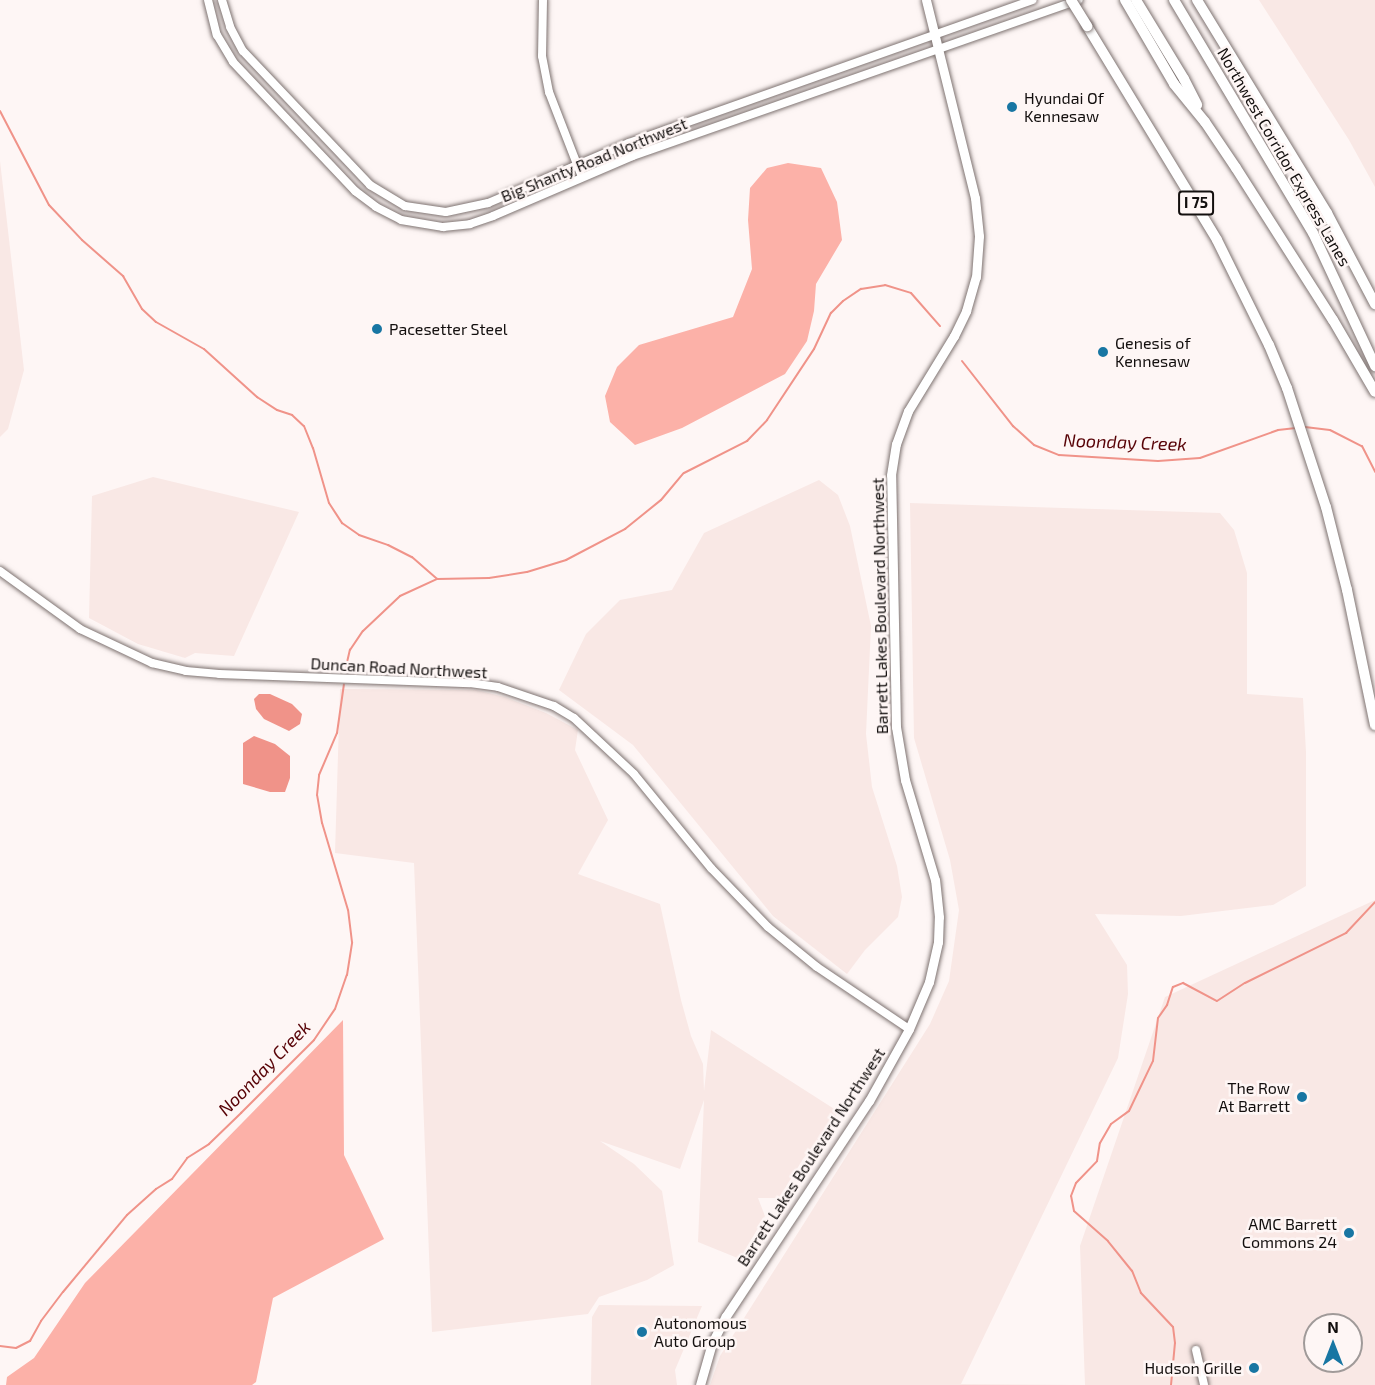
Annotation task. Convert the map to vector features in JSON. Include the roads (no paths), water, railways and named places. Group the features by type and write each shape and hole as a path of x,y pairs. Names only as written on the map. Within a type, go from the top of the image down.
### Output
{"highway":[{"name":"I 75","path":"1071,0 1217,240 1264,335 1287,388 1314,464 1347,590 1375,725"},
{"path":"1125,0 1174,84 1205,122 1333,320 1375,392"},
{"path":"1136,0 1184,79 1205,122"},
{"path":"1197,0 1327,213 1375,304"},
{"name":"Northwest Corridor Express Lanes","path":"1174,1 1313,233 1375,366"}],"main road":[{"name":"Barrett Lakes Boulevard Northwest","path":"700,1385 712,1343 726,1316 869,1101 909,1029 924,996 934,964 939,917 935,880 905,780 896,727 891,475 896,444 908,411 966,312 976,277 979,246 975,198 926,0"}],"street":[{"name":"Big Shanty Road Northwest","path":"207,0 217,35 240,71 355,191 387,214 427,226 458,226 494,216 582,177 712,128 1078,0"},
{"name":"Big Shanty Road Northwest","path":"222,0 230,27 252,63 353,168 392,200 425,211 458,211 488,203 576,165 712,113 1032,0"},
{"path":"543,0 542,56 545,75 554,108 582,177"},
{"name":"Duncan Road Northwest","path":"0,571 80,629 152,663 186,671 219,674 470,683 498,687 554,706 574,718 634,774 711,868 768,927 817,967 909,1029"},
{"path":"1196,1350 1204,1385"}],"waterway":[{"path":"0,111 49,205 82,240 123,276 142,309 156,322 204,349 257,397 277,410 292,415 304,426 329,503 342,523 359,535 388,545 412,557 437,579"},
{"name":"Noonday Creek","path":"345,671 350,650 363,631 400,596 437,579 489,578 527,572 566,560 625,529 661,500 684,473 747,441 767,420 814,349 831,313 843,301 861,289 885,285 911,293 940,326"},
{"name":"Noonday Creek","path":"962,361 1013,426 1034,445 1059,455 1158,461 1200,458 1278,430 1296,428"},
{"name":"Noonday Creek","path":"1305,427 1330,430 1362,446 1375,472"},
{"name":"Noonday Creek","path":"0,1346 16,1348 30,1341 41,1321 63,1292 127,1215 156,1189 172,1179 187,1158 209,1144 241,1113 314,1040 335,1009 347,975 352,942 348,910 322,823 317,795 319,775 337,733 344,684"},
{"path":"1171,1385 1175,1343 1173,1327 1141,1293 1132,1271 1108,1241 1074,1211 1071,1196 1076,1183 1097,1161 1100,1143 1111,1124 1129,1111 1153,1061 1158,1018 1167,1005 1173,987 1183,983 1217,1001 1245,983 1346,933 1375,902"}],"place":[{"name":"Hyundai Of Kennesaw","path":"1012,107"},
{"name":"Pacesetter Steel","path":"377,329"},
{"name":"Genesis of Kennesaw","path":"1103,352"},
{"name":"The Row At Barrett","path":"1302,1097"},
{"name":"AMC Barrett Commons 24","path":"1349,1233"},
{"name":"Autonomous Auto Group","path":"642,1332"},
{"name":"Hudson Grille","path":"1254,1368"}]}
